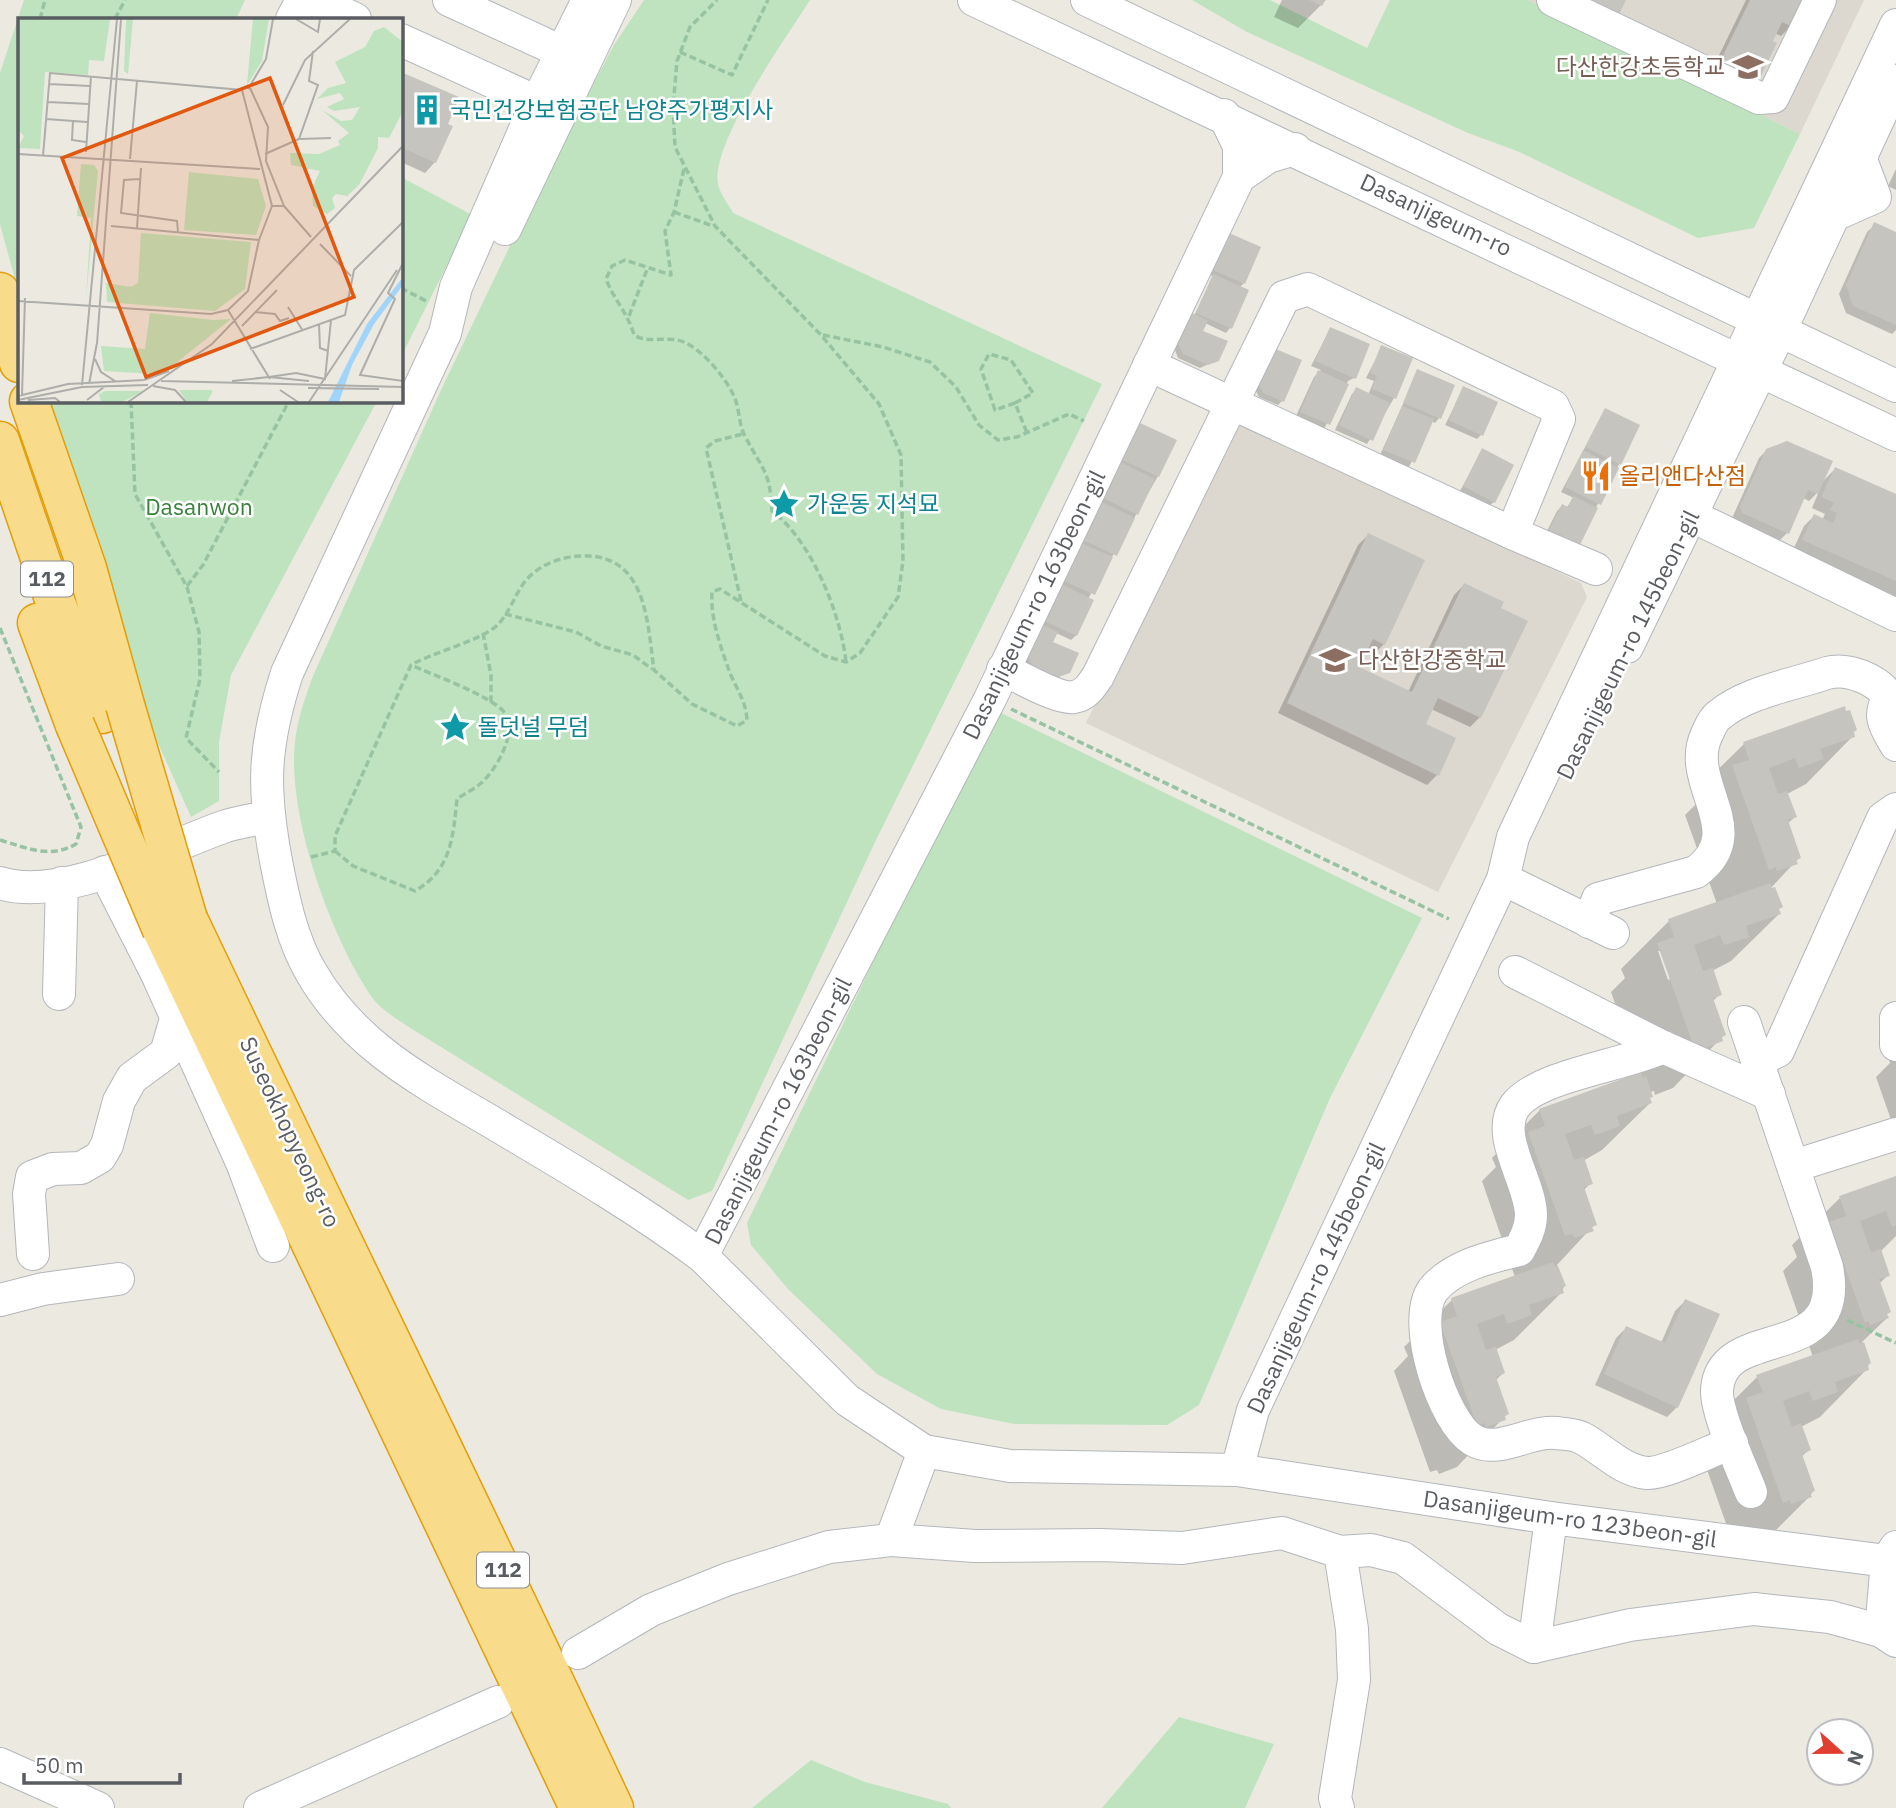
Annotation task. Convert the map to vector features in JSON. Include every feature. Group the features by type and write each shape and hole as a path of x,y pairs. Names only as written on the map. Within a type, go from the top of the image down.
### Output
{"highway":[{"path":"0,292 18,359"},
{"path":"29,402 87,568 101,715 175,924"},
{"name":"Suseokhopyeong-ro","path":"0,441 53,596 101,715 175,924 579,1808"},
{"name":"Suseokhopyeong-ro","path":"0,523 101,715"},
{"name":"Suseokhopyeong-ro","path":"175,924 386,1334 507,1578 614,1808"}],"street":[{"path":"293,18 302,0"},
{"path":"315,0 350,18"},
{"path":"449,0 562,52"},
{"name":"Dasanjigeum-ro 163beon-gil","path":"588,0 537,102 456,287 445,332 287,673 271,723 266,769 267,817 286,909 310,971 352,1027 396,1065 647,1216 702,1256 990,699 1239,177"},
{"name":"Dasanjigeum-ro 163beon-gil","path":"445,332 473,297 615,0"},
{"name":"Dasanjigeum-ro","path":"974,0 1224,115 1896,435"},
{"name":"Dasanjigeum-ro","path":"1087,0 1229,65 1450,175 1770,324 1896,386"},
{"path":"1553,0 1759,98 1773,97 1820,0"},
{"path":"1770,324 1896,25"},
{"path":"402,40 537,102"},
{"path":"1770,324 1832,216 1896,81"},
{"path":"1224,115 1238,146 1239,177"},
{"path":"1239,177 1268,157 1295,149"},
{"path":"1832,216 1885,202 1860,158"},
{"path":"1003,669 1061,696 1073,698 1086,692 1098,676 1284,297 1308,289 1553,406 1559,419 1512,533"},
{"name":"Dasanjigeum-ro 145beon-gil","path":"1237,1470 1252,1410 1503,878 1513,837 1645,552 1750,365 1770,324"},
{"path":"1149,365 1512,533 1596,569 1623,603"},
{"name":"Dasanjigeum-ro 145beon-gil","path":"1503,878 1530,848 1690,514 1750,365"},
{"path":"1690,514 1896,615"},
{"path":"1596,569 1621,565 1645,552"},
{"path":"1503,878 1601,927 1598,899 1696,872 1707,864 1721,832 1699,757 1714,718 1734,704 1833,671 1857,676 1881,684 1889,697 1881,709 1882,720 1896,745"},
{"path":"1757,1061 1778,1051 1882,818 1896,808"},
{"path":"0,883 47,886 62,883 105,872 229,825 267,817"},
{"path":"105,872 121,898 256,1192 273,1246"},
{"path":"59,995 62,883"},
{"path":"1515,972 1662,1047 1769,1094"},
{"path":"33,1254 29,1194 32,1177 53,1169 87,1166 100,1157 107,1145 119,1101 132,1078 166,1053 176,1018"},
{"path":"1896,1018 1896,1045"},
{"path":"1744,1022 1827,1267 1830,1300 1826,1310 1809,1330 1730,1360 1721,1372 1717,1392 1732,1443 1751,1492"},
{"path":"1662,1047 1639,1058 1529,1091 1513,1109 1510,1126 1511,1147 1528,1197 1531,1216 1526,1237 1518,1250 1459,1269 1433,1291 1426,1311 1425,1339 1457,1428 1475,1442 1493,1445 1552,1432 1580,1437 1623,1464 1645,1473 1661,1472 1732,1443"},
{"path":"1794,1166 1896,1134"},
{"path":"702,1256 846,1400 924,1451 1010,1466 1237,1470"},
{"path":"0,1300 43,1289 118,1279"},
{"path":"891,1540 924,1451"},
{"name":"Dasanjigeum-ro 123beon-gil","path":"1237,1470 1551,1518 1891,1554"},
{"path":"1534,1647 1551,1518"},
{"path":"578,1653 651,1610 728,1579 829,1547 891,1540 975,1546 1100,1545 1182,1548 1282,1534 1340,1552 1371,1550 1403,1558 1498,1629 1534,1647 1630,1625 1754,1609 1830,1617 1888,1636 1891,1554"},
{"path":"1338,1808 1335,1798 1354,1680 1352,1629 1340,1552"},
{"path":"260,1808 498,1702"},
{"path":"0,1764 98,1808"}],"path":[{"path":"40,18 45,0"},
{"path":"116,18 125,0"},
{"path":"505,614 576,632 601,646 634,655 692,704 737,726 747,720 746,704 731,675 711,609 712,592 720,589 825,656 846,662 860,653 898,597 903,561 901,455 880,404 821,335 715,226 675,148 673,107 680,52 690,27 717,0"},
{"path":"680,52 732,75 768,0"},
{"path":"685,167 674,212 665,231 671,275 625,260 612,266 606,279 612,295 629,316 634,335 643,341 672,338 688,344 707,359 734,395 743,434 769,476 772,511 793,530 826,591 844,640 846,662"},
{"path":"674,212 715,226"},
{"path":"629,316 648,267"},
{"path":"402,289 430,303"},
{"path":"821,335 883,347 930,362 956,387 979,425 998,440 1027,433 1069,414 1084,421"},
{"path":"989,354 1011,360 1033,393 1016,403 995,410 981,369 989,354"},
{"path":"131,402 135,494 187,587 199,632 201,680 186,737 219,772"},
{"path":"187,587 203,565 288,402"},
{"path":"1016,403 1027,433"},
{"path":"741,601 706,449 715,441 743,434"},
{"path":"411,665 491,702 504,712 510,725 502,753 482,783 457,799 453,841 433,880 415,891 352,866 335,851 335,836 411,665 495,627 526,580 543,566 563,557 604,558 622,567 635,582 651,626 654,670"},
{"path":"0,628 81,827 76,844 62,852 46,853 0,840"},
{"path":"482,634 491,675 491,702"},
{"path":"990,699 1449,919"},
{"path":"312,857 335,851"},
{"path":"1826,1310 1896,1343"}],"shaded area":[{"name":"다산한강초등학교","path":"1528,0 1864,0 1800,134"},
{"name":"다산한강중학교","path":"1241,421 1581,583 1587,597 1438,892 1086,723 1226,425"}],"green space":[{"path":"24,0 245,0 236,18 18,18"},
{"path":"644,0 810,0 752,90 726,143 719,166 718,184 733,213 1102,384 876,840 712,1191 688,1200 412,1029 374,1000 344,948 330,917 308,851 295,787 294,748 297,727 313,676 441,390 531,202 614,45"},
{"path":"1192,0 1270,0 1367,48 1390,0 1528,0 1800,134 1754,228 1698,238 1517,151 1468,133 1247,32"},
{"path":"18,18 18,290 0,224 0,73"},
{"path":"402,178 472,215 402,355"},
{"name":"Dasanwon","path":"49,402 376,402 231,675 219,742 219,801 191,817 132,685 104,554"},
{"path":"999,712 1422,918 1330,1098 1199,1405 1167,1425 1014,1424 941,1409 877,1374 788,1289 751,1245 747,1223 992,716"},
{"path":"1179,1717 1274,1744 1245,1808 1102,1808"},
{"path":"811,1760 865,1782 948,1804 951,1808 752,1808"}],"building":[{"path":"1309,0 1325,0 1322,6"},
{"path":"1573,0 1626,0 1616,21"},
{"path":"1750,0 1806,0 1793,27 1782,22 1773,41 1777,43 1754,90 1715,72"},
{"name":"국민건강보험공단 남양주가평지사","path":"402,72 459,97 448,124 453,126 436,163 403,148"},
{"path":"1874,222 1896,232 1896,325 1853,306 1846,285"},
{"path":"1229,233 1261,247 1245,284 1213,270"},
{"path":"1213,274 1249,290 1232,329 1196,313"},
{"path":"1192,313 1208,321 1203,331 1228,341 1219,361 1208,365 1183,354 1178,344"},
{"path":"1330,327 1370,344 1356,379 1315,361"},
{"path":"1381,345 1413,358 1396,399 1372,389 1377,376 1370,373"},
{"path":"1271,347 1302,360 1284,402 1263,393 1257,380"},
{"path":"1417,369 1455,385 1441,419 1403,403"},
{"path":"1318,370 1349,384 1330,425 1300,412"},
{"path":"1463,386 1498,402 1483,436 1448,420"},
{"path":"1356,387 1390,403 1373,441 1339,425"},
{"path":"1402,406 1434,419 1415,463 1383,450"},
{"path":"1605,408 1640,425 1621,465 1585,447"},
{"path":"1140,423 1177,440 1159,477 1122,460"},
{"path":"1787,441 1833,461 1818,494 1808,490 1789,534 1742,513 1740,507 1766,449"},
{"path":"1482,448 1514,465 1495,503 1463,486"},
{"path":"1583,450 1619,468 1601,505 1565,487"},
{"path":"1120,462 1155,479 1138,515 1103,498"},
{"path":"1835,467 1896,494 1896,581 1802,540 1814,514 1833,523 1837,513 1830,510 1834,503 1821,497"},
{"path":"1573,496 1598,508 1580,545 1549,530 1562,504 1568,507"},
{"path":"1100,501 1135,518 1117,556 1083,540"},
{"path":"1368,533 1425,560 1385,645 1373,639 1359,667 1412,692 1464,583 1504,602 1501,608 1528,621 1481,718 1438,698 1426,724 1456,738 1439,776 1287,703"},
{"path":"1079,542 1113,557 1095,595 1062,580"},
{"path":"1061,584 1094,600 1077,636 1044,621"},
{"path":"1041,624 1058,632 1053,642 1079,653 1070,673 1055,678 1033,667 1027,655"},
{"path":"1845,706 1846,711 1850,710 1857,730 1854,732 1855,737 1820,749 1824,759 1799,768 1795,758 1769,768 1778,794 1787,791 1797,817 1788,820 1801,858 1796,860 1798,864 1777,871 1776,867 1769,870 1732,765 1749,760 1743,742"},
{"path":"1770,883 1772,888 1775,887 1783,907 1779,909 1781,914 1746,926 1749,937 1724,945 1720,935 1694,945 1703,971 1713,968 1722,995 1713,998 1726,1035 1722,1037 1723,1041 1703,1049 1701,1044 1694,1047 1657,943 1674,937 1668,919"},
{"path":"1641,1072 1643,1078 1646,1076 1653,1097 1650,1098 1652,1103 1617,1116 1620,1126 1595,1135 1591,1125 1565,1134 1574,1160 1584,1157 1593,1184 1584,1187 1597,1225 1592,1227 1594,1231 1574,1238 1572,1234 1565,1236 1528,1132 1545,1126 1539,1109"},
{"path":"1896,1176 1896,1225 1892,1227 1886,1211 1860,1221 1871,1252 1881,1249 1890,1276 1879,1279 1891,1312 1887,1314 1889,1318 1870,1325 1869,1321 1865,1323 1829,1222 1846,1216 1839,1196"},
{"path":"1553,1262 1555,1267 1558,1266 1566,1286 1562,1287 1564,1293 1529,1305 1532,1315 1507,1324 1504,1314 1477,1324 1486,1350 1496,1347 1505,1373 1496,1377 1509,1414 1505,1416 1506,1420 1486,1427 1485,1423 1477,1426 1440,1322 1457,1316 1451,1298"},
{"path":"1685,1299 1720,1314 1678,1408 1604,1374 1626,1326 1665,1343"},
{"path":"1858,1339 1860,1344 1864,1342 1871,1363 1868,1365 1869,1370 1835,1382 1838,1392 1813,1401 1809,1391 1783,1401 1792,1427 1801,1423 1811,1450 1802,1454 1815,1491 1810,1493 1812,1497 1791,1504 1790,1500 1783,1503 1746,1398 1763,1392 1756,1375"}],"place":[{"name":"다산한강초등학교","path":"1748,67"},
{"name":"국민건강보험공단 남양주가평지사","path":"427,110"},
{"name":"올리앤다산점","path":"1596,476"},
{"name":"가운동 지석묘","path":"784,504"},
{"name":"다산한강중학교","path":"1335,660"},
{"name":"돌덧널 무덤","path":"455,727"}]}
